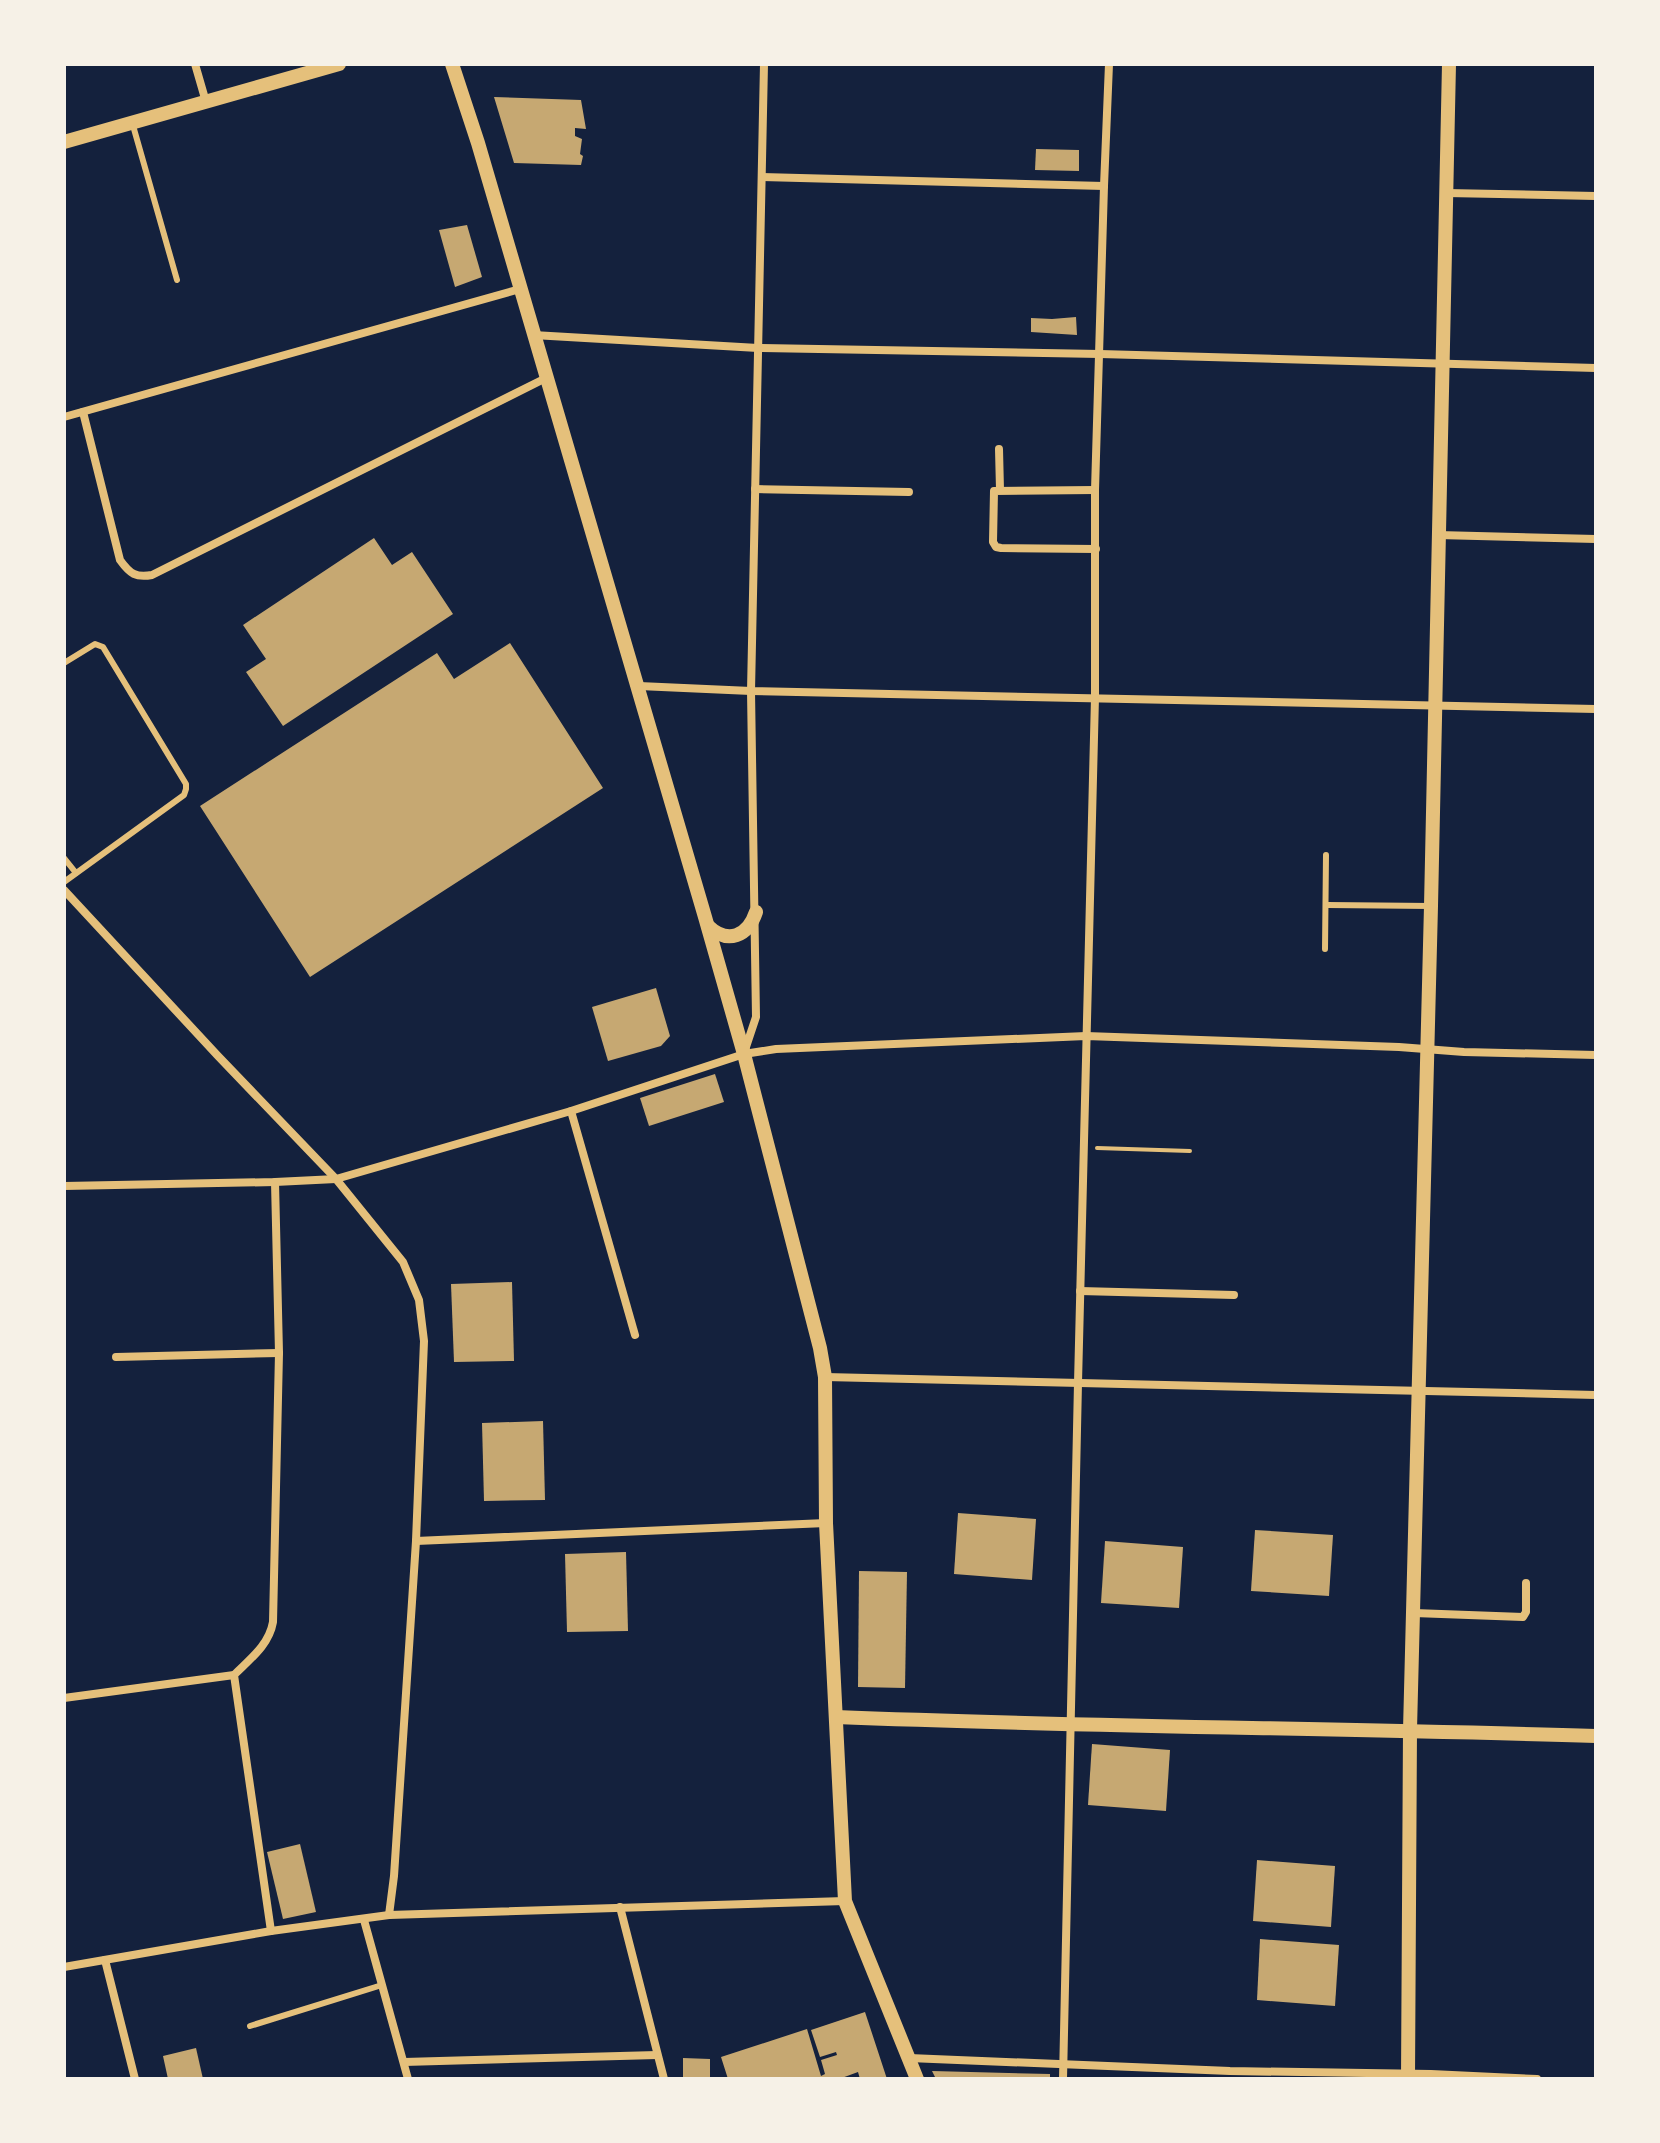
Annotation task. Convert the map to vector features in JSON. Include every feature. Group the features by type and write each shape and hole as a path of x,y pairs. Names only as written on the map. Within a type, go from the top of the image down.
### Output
{"street":[{"path":"195,64 206,102"},
{"path":"64,142 339,64"},
{"path":"452,64 478,143 708,926 820,1348 825,1377 826,1523 845,1901 917,2079"},
{"path":"744,1054 756,1017 751,691 764,64"},
{"path":"1063,2079 1095,697 1095,490 1109,64"},
{"path":"1408,2076 1410,1730 1449,64"},
{"path":"762,177 1104,186"},
{"path":"1446,193 1596,196"},
{"path":"64,417 520,289"},
{"path":"533,335 758,348 1596,368"},
{"path":"83,412 120,560 133,575 141,577 152,575 546,378"},
{"path":"999,449 1000,490"},
{"path":"755,489 909,492"},
{"path":"1095,490 1000,490 993,493 993,542 996,547 1096,549"},
{"path":"1438,535 1596,539"},
{"path":"639,686 1596,709"},
{"path":"64,890 336,1179 403,1262 419,1300 424,1341 416,1541 389,1915"},
{"path":"708,926 715,933 733,937 749,927 756,912"},
{"path":"64,1186 336,1179 571,1111 744,1054 776,1049 1086,1036 1596,1055"},
{"path":"571,1111 635,1335"},
{"path":"64,1698 234,1675 271,1633 279,1353 275,1182"},
{"path":"1080,1291 1234,1295"},
{"path":"116,1357 279,1353"},
{"path":"825,1377 1596,1395"},
{"path":"416,1541 826,1523"},
{"path":"1414,1613 1523,1617 1526,1612 1526,1583"},
{"path":"234,1675 271,1931"},
{"path":"836,1717 1596,1736"},
{"path":"64,1967 271,1931 389,1915 845,1901"},
{"path":"620,1907 664,2079"},
{"path":"364,1920 408,2079"},
{"path":"105,1960 135,2079"},
{"path":"404,2062 657,2055"},
{"path":"909,2058 1063,2063 1230,2075 1537,2079"}],"lane":[{"path":"132,122 177,280"},
{"path":"64,663 95,644 103,647 186,784 184,795 64,882"},
{"path":"1325,949 1326,855"},
{"path":"64,858 76,873"},
{"path":"1327,905 1431,906"},
{"path":"250,2026 382,1985"}],"path":[{"path":"1083,1147 1190,1151"}],"building":[{"path":"494,97 581,100 586,129 575,128 575,136 582,139 581,165 514,163"},
{"path":"1036,149 1079,150 1079,171 1035,170"},
{"path":"467,225 482,277 455,287 439,230"},
{"path":"1076,317 1077,335 1031,332 1031,318"},
{"path":"374,538 392,565 412,552 453,614 283,726 246,672 266,659 243,625"},
{"path":"510,643 603,788 310,977 200,806 437,653 454,679"},
{"path":"656,988 670,1036 661,1046 608,1061 592,1007"},
{"path":"715,1074 724,1102 649,1126 640,1098"},
{"path":"512,1282 514,1361 454,1362 451,1284"},
{"path":"543,1421 545,1500 484,1501 482,1423"},
{"path":"958,1513 1036,1519 1032,1580 954,1574"},
{"path":"1255,1530 1333,1535 1329,1596 1251,1591"},
{"path":"1105,1541 1183,1547 1179,1608 1101,1603"},
{"path":"626,1552 628,1631 567,1632 565,1554"},
{"path":"859,1571 907,1572 905,1688 858,1687"},
{"path":"1092,1744 1170,1750 1166,1811 1088,1805"},
{"path":"300,1844 316,1912 283,1919 267,1852"},
{"path":"1257,1860 1335,1866 1331,1927 1253,1921"},
{"path":"1260,1939 1339,1945 1335,2006 1257,2000"},
{"path":"865,2012 887,2079 860,2079 858,2072 839,2079 728,2079 721,2057 807,2029 821,2076 825,2074 821,2060 837,2055 836,2052 820,2057 811,2030"},
{"path":"196,2048 203,2079 168,2079 163,2056"},
{"path":"683,2058 710,2059 710,2079 683,2079"},
{"path":"932,2071 1050,2074 1050,2079 936,2079"}]}
